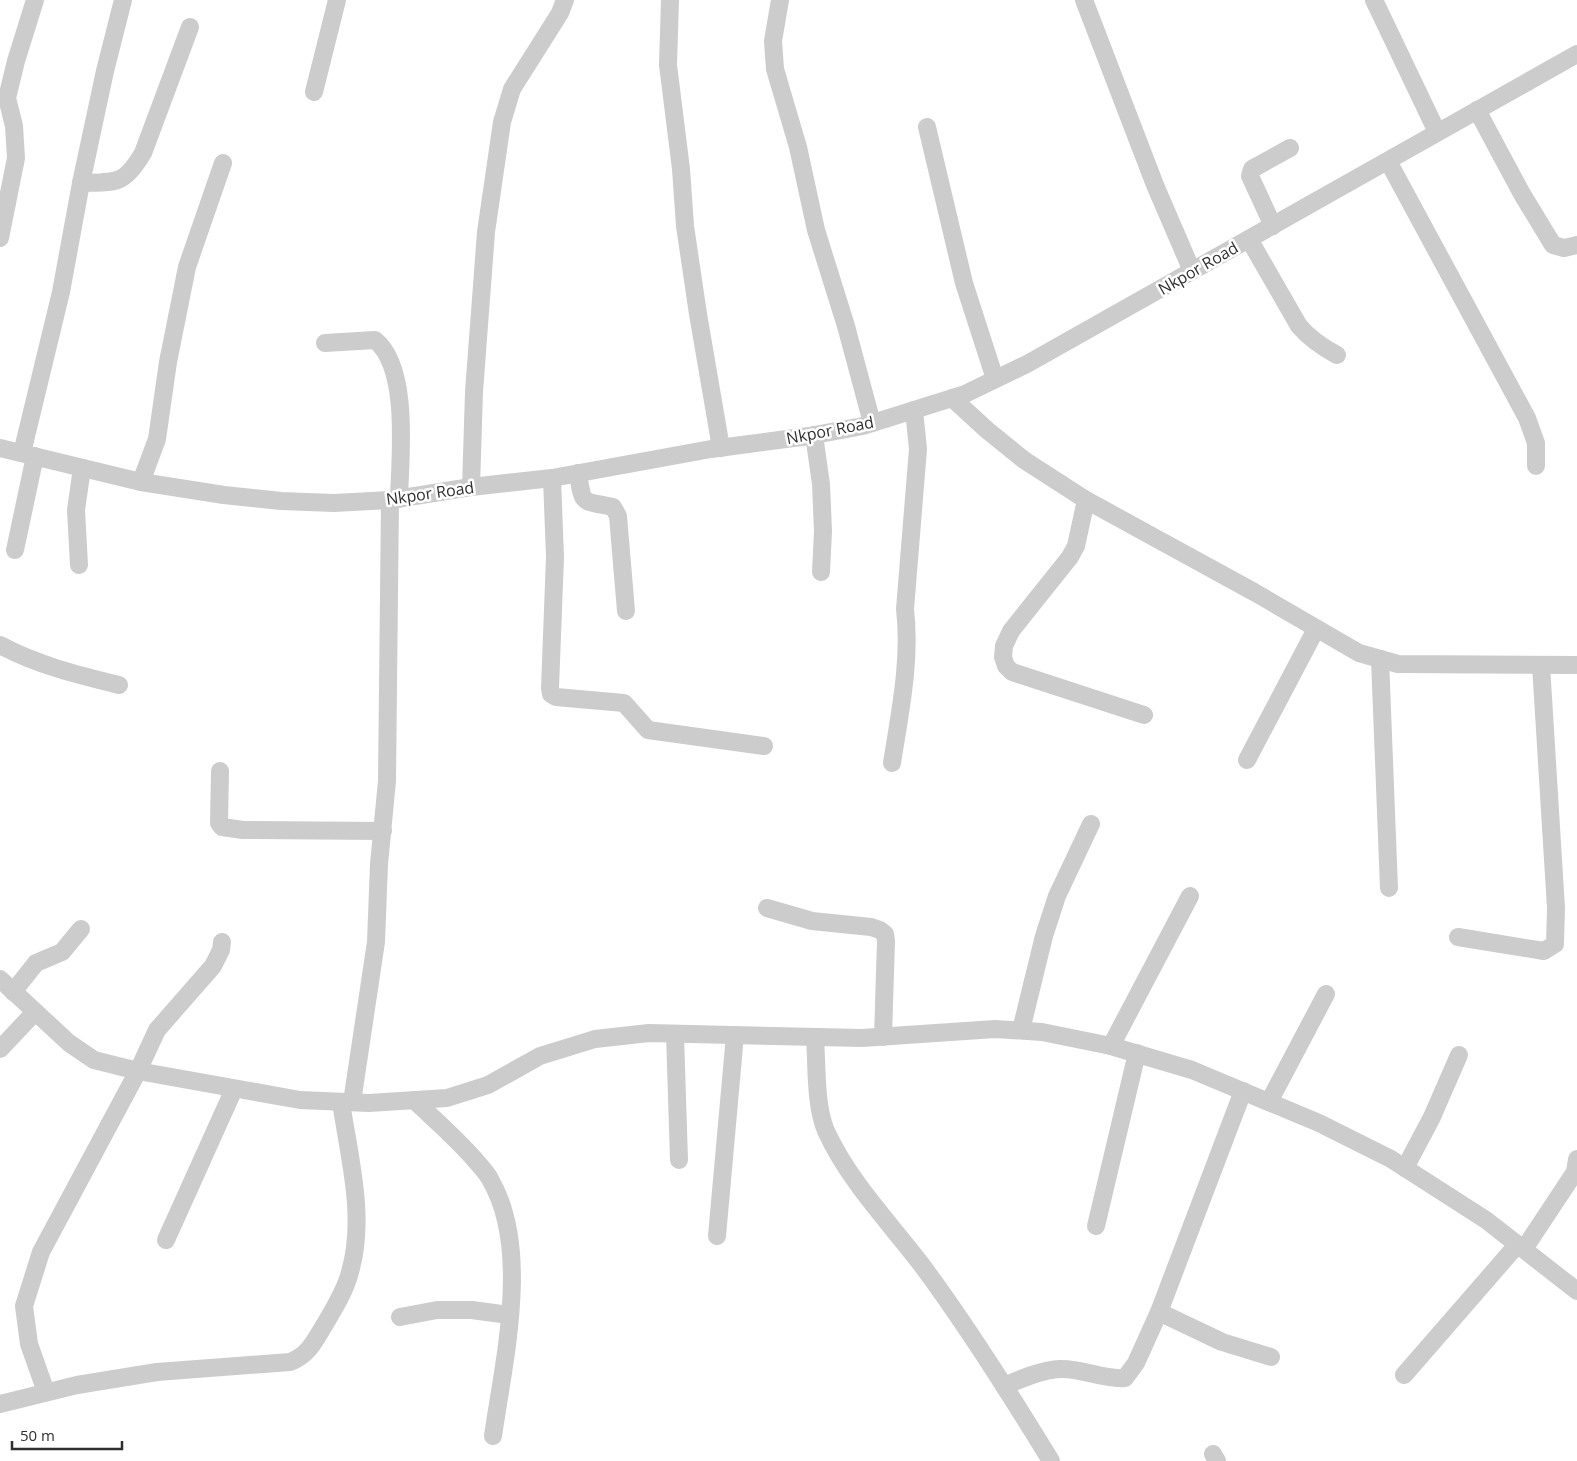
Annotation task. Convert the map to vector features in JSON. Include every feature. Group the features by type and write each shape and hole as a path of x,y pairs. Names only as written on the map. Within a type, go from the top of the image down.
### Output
{"street":[{"path":"0,238 16,158 14,126 4,97 35,0"},
{"path":"15,550 28,455 81,183 105,70 123,0"},
{"path":"314,92 337,0"},
{"path":"471,487 474,392 486,232 502,122 512,89 560,13 565,0"},
{"path":"670,0 668,65 681,169 685,226 698,314 722,448"},
{"path":"780,0 773,41 775,69 798,147 816,230 846,326 872,423"},
{"path":"1084,0 1155,185 1192,271"},
{"path":"1374,0 1437,132"},
{"path":"81,183 115,181 123,178 133,170 143,152 190,27"},
{"name":"Nkpor Road","path":"0,448 141,482 224,495 282,501 334,503 394,499 471,487 552,478 722,448 814,435 872,423 965,394 1035,359 1577,54"},
{"path":"1477,110 1522,194 1553,246 1564,248 1577,245"},
{"path":"927,126 964,283 995,379"},
{"path":"1272,226 1250,176 1252,169 1290,148"},
{"path":"1388,161 1527,418 1536,443 1536,466"},
{"path":"141,482 157,438 168,362 187,268 223,163"},
{"path":"1249,239 1299,326 1322,347 1337,355"},
{"path":"0,1404 77,1384 157,1372 290,1362 300,1358 311,1348 332,1312 350,1273 356,1238 357,1217 346,1102 376,942 382,830 387,781 394,499 401,424 400,396 382,345 375,340 325,343"},
{"path":"952,398 1024,460 1086,500 1254,592 1359,653 1398,664 1577,665"},
{"path":"892,763 907,648 905,609 918,449 914,410"},
{"path":"814,435 823,530 821,572"},
{"path":"79,565 76,510 82,468"},
{"path":"578,473 582,496 585,501 613,507 618,516 626,611"},
{"path":"552,478 555,557 550,688 552,694 556,697 624,703 648,730 764,746"},
{"path":"1086,500 1076,546 1070,557 1011,631 1004,646 1003,657 1006,666 1012,672 1144,715"},
{"path":"1247,760 1316,629"},
{"path":"0,644 18,655 62,671 119,685"},
{"path":"1380,659 1390,888"},
{"path":"1458,937 1544,951 1555,944 1556,908 1541,666"},
{"path":"220,771 219,823 222,827 243,830 382,830"},
{"path":"1021,1030 1044,936 1057,896 1092,824"},
{"path":"1111,1046 1190,896"},
{"path":"767,908 812,921 871,927 885,934 883,1037"},
{"path":"14,992 36,963 62,952 81,929"},
{"path":"46,1392 29,1344 24,1306 41,1252 138,1071 157,1030 213,966 221,950 222,942"},
{"path":"0,979 69,1044 94,1060 138,1071 300,1100 370,1103 447,1098 488,1085 540,1056 595,1039 648,1033 862,1038 995,1029 1042,1032 1111,1046 1192,1070 1319,1123 1391,1159 1486,1220 1577,1291"},
{"path":"1269,1102 1326,994"},
{"path":"0,1049 35,1012"},
{"path":"674,1034 679,1160"},
{"path":"717,1236 735,1035"},
{"path":"815,1037 819,1104 826,1130 839,1155 872,1204 966,1326 1051,1461"},
{"path":"1096,1226 1136,1053"},
{"path":"1405,1168 1432,1117 1459,1055"},
{"path":"166,1240 234,1089"},
{"path":"1004,1386 1030,1376 1059,1369 1089,1372 1114,1379 1125,1378 1136,1363 1159,1312 1243,1091"},
{"path":"414,1100 462,1145 490,1178 505,1213 513,1257 510,1315 493,1436"},
{"path":"1404,1375 1520,1247 1574,1172 1577,1159"},
{"path":"400,1317 437,1310 472,1310 510,1315"},
{"path":"1159,1312 1222,1342 1271,1357"}]}
